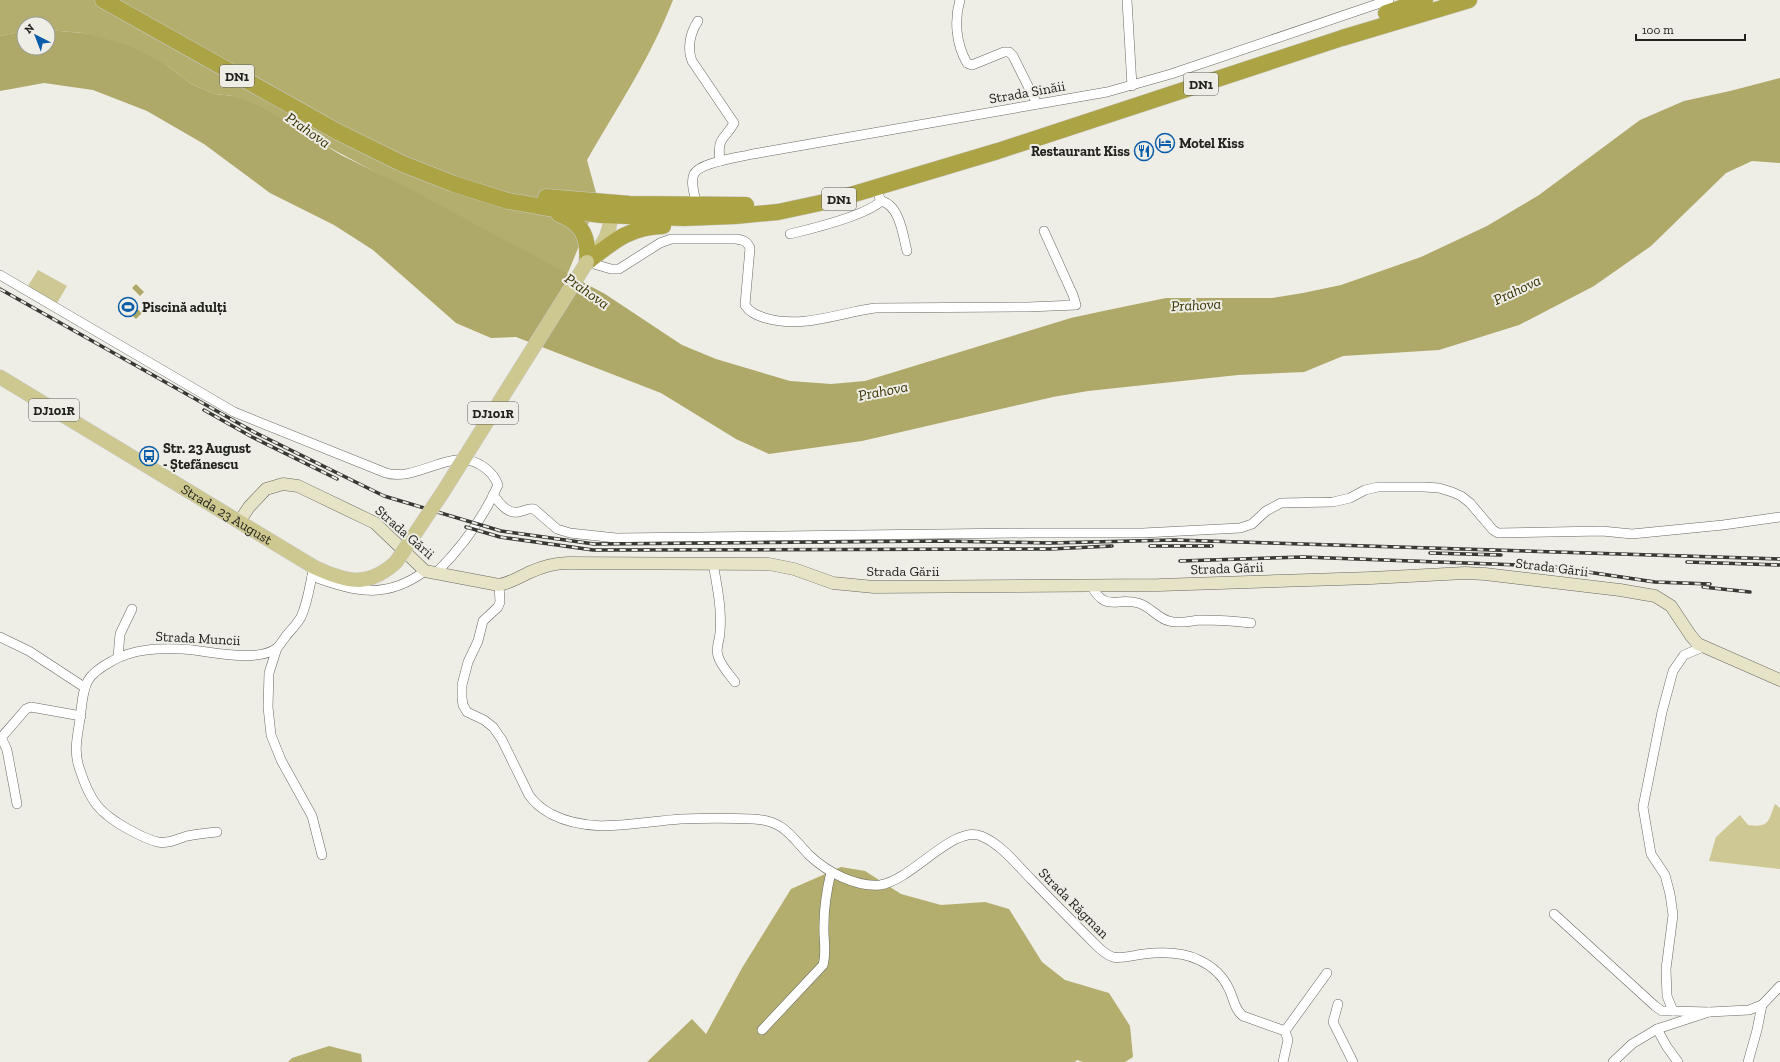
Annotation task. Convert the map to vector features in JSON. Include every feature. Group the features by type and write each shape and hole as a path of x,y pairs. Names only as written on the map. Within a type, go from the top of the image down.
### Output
{"highway":[{"name":"DN1","path":"103,0 301,112 373,150 454,184 486,195 529,205 579,213 610,209 777,203 832,192 1038,128 1425,0"},
{"name":"DN1","path":"120,0 342,124 410,156 461,176 512,191 610,209 684,218 760,214 878,194 991,153 1416,15 1468,0"},
{"name":"DN1","path":"1416,15 1453,0"},
{"path":"529,205 563,216 576,223 588,244 587,262"},
{"path":"587,262 615,240 642,228 716,224 740,220 760,214"}],"main road":[{"name":"DJ101R","path":"587,262 608,235 610,209"},
{"name":"Strada 23 August","path":"0,377 239,522 313,572 337,578 358,580 369,579 382,574 396,562 443,492 587,262"}],"street":[{"path":"960,0 956,22 960,44 967,63 972,65 1004,52 1010,52 1037,104"},
{"path":"1127,0 1132,86"},
{"name":"Strada Sinăii","path":"697,206 693,186 694,174 702,167 720,161 1132,86 1389,0"},
{"path":"698,21 692,29 690,56 734,123 721,139 719,145 720,161"},
{"path":"790,234 829,223 872,207 878,194 896,214 907,251"},
{"path":"587,262 611,269 619,269 660,243 671,239 744,240 748,243 750,248 745,305 748,310 755,315 788,322 805,322 853,311 875,308 1028,308 1076,305 1073,295 1044,231"},
{"path":"0,276 234,412 393,475 412,472 460,459 482,465 495,477 498,485 474,529 456,553 430,572 401,585 372,591 341,587 313,572 304,609 300,618 277,648 269,673 268,707 271,735 281,760 312,816 322,855"},
{"name":"Strada Gării","path":"239,522 253,502 266,489 283,484 298,486 375,523 430,572 499,585 507,584 538,568 558,563 770,564 794,569 833,583 874,587 1091,585 1371,578 1465,573 1485,574 1620,590 1655,596 1666,602 1674,610 1694,640 1703,647"},
{"path":"493,495 513,513 529,508 534,509 557,529 570,533 616,538 1143,533 1240,528 1252,524 1266,512 1281,504 1333,502 1350,498 1365,490 1378,487 1439,488 1452,492 1461,496 1470,503 1493,530 1498,533 1602,531 1632,534 1723,526 1780,517"},
{"path":"713,563 720,605 720,632 717,655 720,662 735,682"},
{"name":"Strada Răgman","path":"499,585 500,602 498,607 483,621 478,641 468,662 462,685 463,705 467,712 484,720 493,727 502,740 528,796 534,803 556,816 577,824 598,827 682,819 755,819 767,821 781,826 791,834 823,867 831,872 868,884 881,885 894,881 964,835 980,836 1003,852 1096,945 1108,955 1122,958 1163,953 1179,954 1198,959 1212,967 1222,977 1229,988 1238,1012 1243,1016 1285,1031"},
{"path":"1091,585 1099,597 1104,600 1112,603 1138,603 1148,607 1170,622 1201,620 1252,623"},
{"path":"118,657 120,634 132,608"},
{"path":"0,637 29,651 84,687 81,716 76,738 77,763 94,804 108,816 137,834 158,842 172,842 187,836 217,832"},
{"path":"1673,1011 1667,996 1666,969 1672,922 1670,894 1665,875 1651,854 1643,807 1662,712 1673,671 1684,655 1703,647 1732,658 1780,680"},
{"name":"Strada Muncii","path":"84,687 90,676 101,667 118,657 131,652 154,649 183,649 213,654 258,655 277,648"},
{"path":"17,804 7,750 1,738 26,709 31,707 81,716"},
{"path":"762,1030 823,965 825,957 825,898 831,872"},
{"path":"1554,914 1662,1011 1709,1012 1749,1010 1762,1005 1780,986"},
{"path":"1283,1062 1288,1040 1285,1031 1327,973"},
{"path":"1338,1004 1333,1022 1353,1062"},
{"path":"1748,1062 1762,1005"},
{"path":"1613,1062 1632,1044 1658,1029 1709,1012"},
{"path":"1658,1029 1667,1047 1678,1062"}],"shaded area":[{"path":"0,0 673,0 644,62 587,160 598,200 567,275 234,96 215,94 191,84 168,66 83,33 56,31 56,16 16,16 16,33 0,36"},
{"path":"38,270 67,286 57,303 28,286"},
{"path":"1775,804 1780,808 1780,869 1709,861 1716,837 1740,815 1748,825 1761,825 1769,819"},
{"path":"841,867 865,871 901,894 941,905 985,902 1009,909 1042,962 1065,980 1109,993 1130,1026 1133,1057 1125,1062 1083,1062 1077,1060 1075,1062 647,1062 692,1019 706,1034 742,968 791,889"},
{"path":"329,1046 361,1054 362,1062 288,1062 292,1058"}],"water":[{"name":"Prahova","path":"56,31 83,33 130,46 168,66 191,84 215,94 234,96 261,107 341,155 406,187 605,294 682,345 716,359 790,381 831,384 865,381 1071,318 1166,298 1272,298 1341,285 1421,257 1487,226 1539,195 1640,120 1684,101 1780,78 1780,163 1752,161 1726,173 1651,246 1594,286 1519,325 1439,350 1343,356 1304,372 1238,375 1088,391 1053,397 862,441 769,454 736,439 661,393 516,337 491,338 456,323 373,250 334,225 270,193 204,144 147,111 93,90 44,83 0,91 0,36 16,33 16,56 56,56"},
{"path":"136,284 144,292 140,296 132,288"},
{"path":"125,299 142,313 136,319 120,305"}],"railway":[{"path":"0,289 254,432 384,496 501,531 594,544 943,541 1050,543 1174,540 1780,559"},
{"path":"204,410 252,437 337,479"},
{"path":"466,527 500,537 593,550 1050,549 1112,546"},
{"path":"1150,546 1212,546"},
{"path":"1430,553 1501,555"},
{"path":"1180,561 1303,557 1547,566 1655,582 1710,584"},
{"path":"1687,562 1780,565"},
{"path":"1703,587 1750,592"}],"place":[{"name":"Motel Kiss","path":"1165,143"},
{"name":"Restaurant Kiss","path":"1144,151"},
{"name":"Piscină adulți","path":"128,307"},
{"name":"Str. 23 August - Ștefănescu","path":"149,456"}]}
